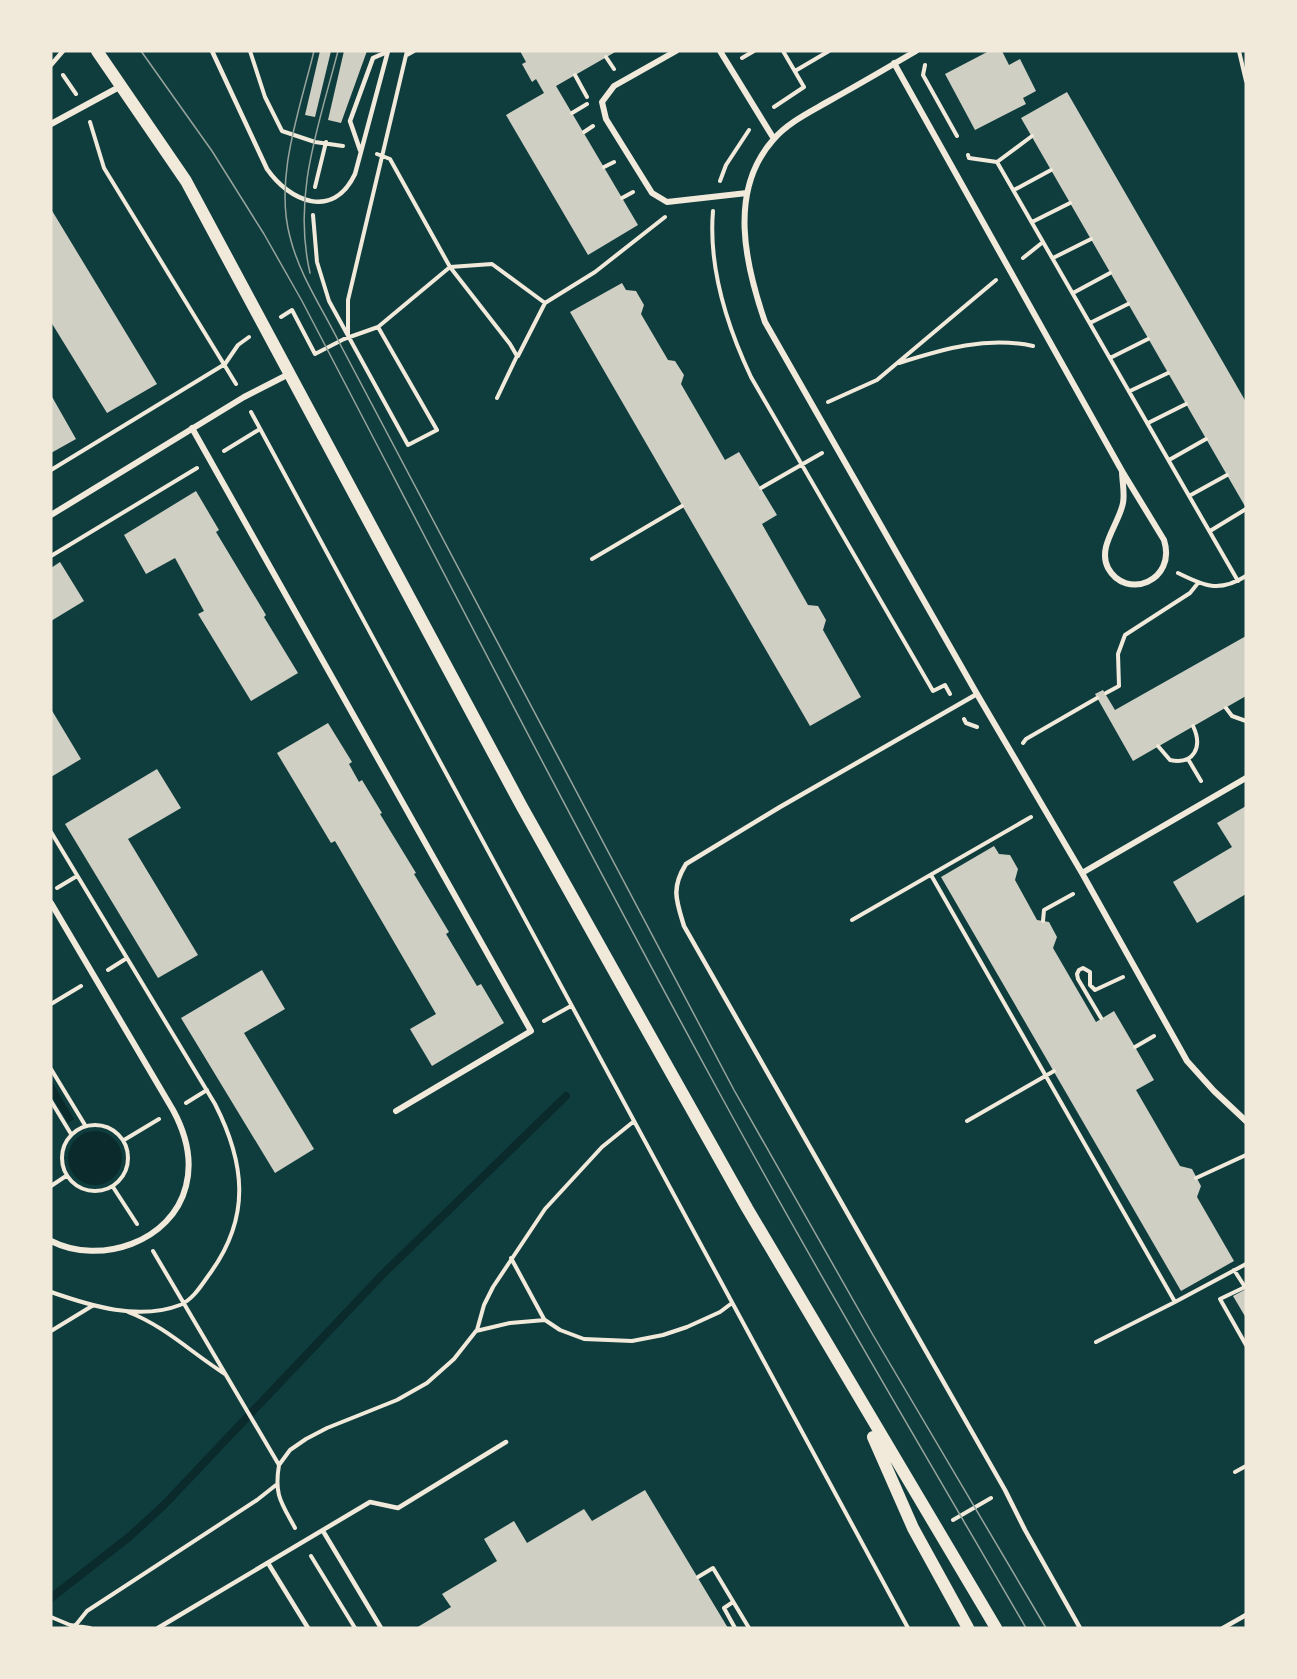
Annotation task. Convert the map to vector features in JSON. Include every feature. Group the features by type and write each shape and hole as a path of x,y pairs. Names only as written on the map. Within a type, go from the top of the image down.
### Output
{"main road":[{"path":"97,51 186,181 527,815 747,1208 996,1628"},
{"path":"854,1392 913,1528 968,1628"}],"street":[{"path":"676,51 614,86 602,102 606,118 652,193 667,202 684,202 747,193"},
{"path":"720,51 774,139"},
{"path":"916,51 800,118 774,139 755,164 747,193 745,248 755,294 765,322 977,694 1045,808 1187,1061 1246,1121"},
{"path":"894,63 1122,471 1164,540 1167,550 1165,565 1155,578 1135,585 1125,583 1108,569 1105,550 1124,501 1122,471"},
{"path":"51,124 121,86"},
{"path":"51,515 244,397 289,374"},
{"path":"192,428 531,1031 396,1111"},
{"path":"1082,873 1246,778"},
{"path":"51,903 184,1131 188,1146 187,1184 182,1198 160,1226 145,1238 125,1247 92,1252 72,1250 51,1241"}],"lane":[{"path":"53,64 63,51"},
{"path":"212,51 267,169 285,190 313,202 331,200 350,186 388,51"},
{"path":"360,150 350,121 373,58 388,51"},
{"path":"977,694 780,807 686,864 677,878 676,900 684,926 1005,1491 1080,1628"},
{"path":"158,1628 370,1502 398,1508 506,1442"},
{"path":"322,1531 381,1628"},
{"path":"268,1563 308,1628"},
{"path":"1223,1628 1246,1615"}],"path":[{"path":"348,337 348,300 407,53 414,51"},
{"path":"783,51 795,71 829,51"},
{"path":"1239,51 1246,81"},
{"path":"53,64 83,106 104,168 244,397 633,1122 908,1628"},
{"path":"925,64 923,75 958,137"},
{"path":"575,75 590,103"},
{"path":"963,148 969,158 998,162 1032,136"},
{"path":"326,142 313,202 314,245 321,281 348,337 408,445 437,430 378,327"},
{"path":"998,162 1239,581"},
{"path":"1014,190 1051,170"},
{"path":"497,398 545,303 595,272 684,202"},
{"path":"1032,222 1070,203"},
{"path":"1053,258 1091,239"},
{"path":"814,408 877,380 1043,242"},
{"path":"315,354 348,337 378,327 450,267 492,264 545,303"},
{"path":"450,267 518,356"},
{"path":"1073,293 1110,273"},
{"path":"1090,323 1128,304"},
{"path":"1110,358 1148,339"},
{"path":"896,364 948,348 992,342 1017,343 1055,351"},
{"path":"51,470 225,364"},
{"path":"1130,392 1168,373"},
{"path":"1148,423 1186,404"},
{"path":"51,556 260,429"},
{"path":"1169,460 1206,439"},
{"path":"761,488 836,446"},
{"path":"803,464 933,691 945,685 966,723 976,725 982,735"},
{"path":"1190,496 1227,476"},
{"path":"592,559 682,506"},
{"path":"1210,531 1246,509"},
{"path":"1165,565 1198,583 1217,587 1239,581 1246,576"},
{"path":"1106,693 1119,686 1118,654 1125,635 1190,593 1198,583"},
{"path":"1013,755 1026,739 1097,698"},
{"path":"1226,708 1232,716 1246,721"},
{"path":"1158,746 1170,759 1182,761 1188,759 1198,744 1192,726"},
{"path":"1188,759 1201,781"},
{"path":"852,920 1045,808"},
{"path":"930,875 1174,1302"},
{"path":"51,892 77,876"},
{"path":"1043,921 1044,910 1073,894"},
{"path":"1101,1018 1078,979 1079,970 1083,968 1089,972 1090,985 1095,990 1100,990 1136,970"},
{"path":"530,1029 571,1006"},
{"path":"1135,1047 1145,1041"},
{"path":"51,1069 85,1125"},
{"path":"967,1121 1054,1071"},
{"path":"51,1101 71,1134"},
{"path":"355,1628 282,1505 276,1485 279,1465 290,1450 306,1439 327,1428 397,1400 427,1383 454,1359 476,1331 484,1305 493,1287 545,1209 602,1147 633,1122"},
{"path":"93,1124 107,1126 115,1131 124,1140 127,1150 127,1167 119,1182 113,1187 97,1191 87,1190 71,1182 66,1176 62,1159 63,1150 71,1134 85,1125 93,1124"},
{"path":"1196,1178 1246,1155"},
{"path":"51,1186 66,1176"},
{"path":"113,1187 279,1465"},
{"path":"511,1258 545,1320 560,1330 585,1339 632,1341 663,1335 720,1312 732,1303"},
{"path":"1096,1342 1246,1264"},
{"path":"1234,1270 1245,1287 1220,1299 1246,1345"},
{"path":"51,1331 93,1305"},
{"path":"125,1311 159,1328 227,1376"},
{"path":"476,1331 510,1323 545,1320"},
{"path":"1235,1472 1246,1466"},
{"path":"75,1626 87,1611 257,1500 276,1485"},
{"path":"955,1526 952,1520 1005,1491"},
{"path":"698,1577 713,1568 749,1628"},
{"path":"734,1602 724,1608 735,1628"},
{"path":"51,1617 75,1626 90,1628"}],"water":[{"path":"51,1080 74,1119 68,1123 51,1095"},
{"path":"90,1131 100,1131 110,1135 118,1143 122,1158 118,1173 110,1181 100,1185 90,1185 80,1181 72,1173 68,1163 68,1153 72,1143 80,1135"}],"building":[{"path":"320,51 331,51 315,117 305,115"},
{"path":"344,51 367,51 341,123 328,120"},
{"path":"520,51 617,51 556,86 638,225 588,255 506,115 544,93 536,79 532,82 522,64 526,62"},
{"path":"989,51 1002,51 1009,65 1020,59 1036,91 1023,98 1026,104 975,130 945,74"},
{"path":"1067,92 1246,402 1246,508 1021,118"},
{"path":"51,209 157,384 107,413 51,322"},
{"path":"622,283 626,290 636,291 644,305 641,314 668,360 675,361 684,375 681,384 725,460 739,452 777,515 762,524 808,605 818,606 826,620 823,630 861,697 810,726 570,312"},
{"path":"51,395 76,439 51,453"},
{"path":"196,491 219,530 216,532 298,673 251,701 198,614 204,611 175,558 146,574 124,535"},
{"path":"60,562 84,601 51,621 51,568"},
{"path":"1246,636 1246,696 1133,761 1095,694 1103,690 1115,710"},
{"path":"51,709 81,759 51,777"},
{"path":"328,723 352,762 349,764 359,782 362,780 382,813 380,814 449,932 446,934 477,986 481,984 504,1023 432,1066 410,1029 436,1014 335,841 331,843 277,753"},
{"path":"157,769 181,808 128,839 198,955 158,978 65,824"},
{"path":"1246,806 1246,894 1197,923 1173,882 1232,847 1217,823"},
{"path":"994,846 999,854 1010,855 1018,869 1015,880 1037,920 1049,922 1057,937 1053,948 1096,1022 1114,1011 1135,1047 1154,1080 1136,1090 1180,1166 1192,1169 1201,1186 1197,1197 1234,1261 1181,1291 941,877"},
{"path":"262,970 285,1009 244,1033 314,1149 275,1173 181,1018"},
{"path":"1246,1289 1246,1318 1233,1296"},
{"path":"645,1490 728,1628 416,1628 451,1607 442,1594 497,1561 484,1539 514,1521 527,1543 584,1509 592,1521"}],"waterway":[{"path":"51,1598 129,1537 163,1506 382,1275 566,1096"}],"tram line":[{"path":"141,51 212,151 264,234 302,301 561,798 720,1094 833,1295 1026,1628"},
{"path":"314,51 291,144 285,191 290,237 305,278 734,1090 873,1335 1046,1628"},
{"path":"310,273 305,244 306,188 316,133 338,51"}]}
